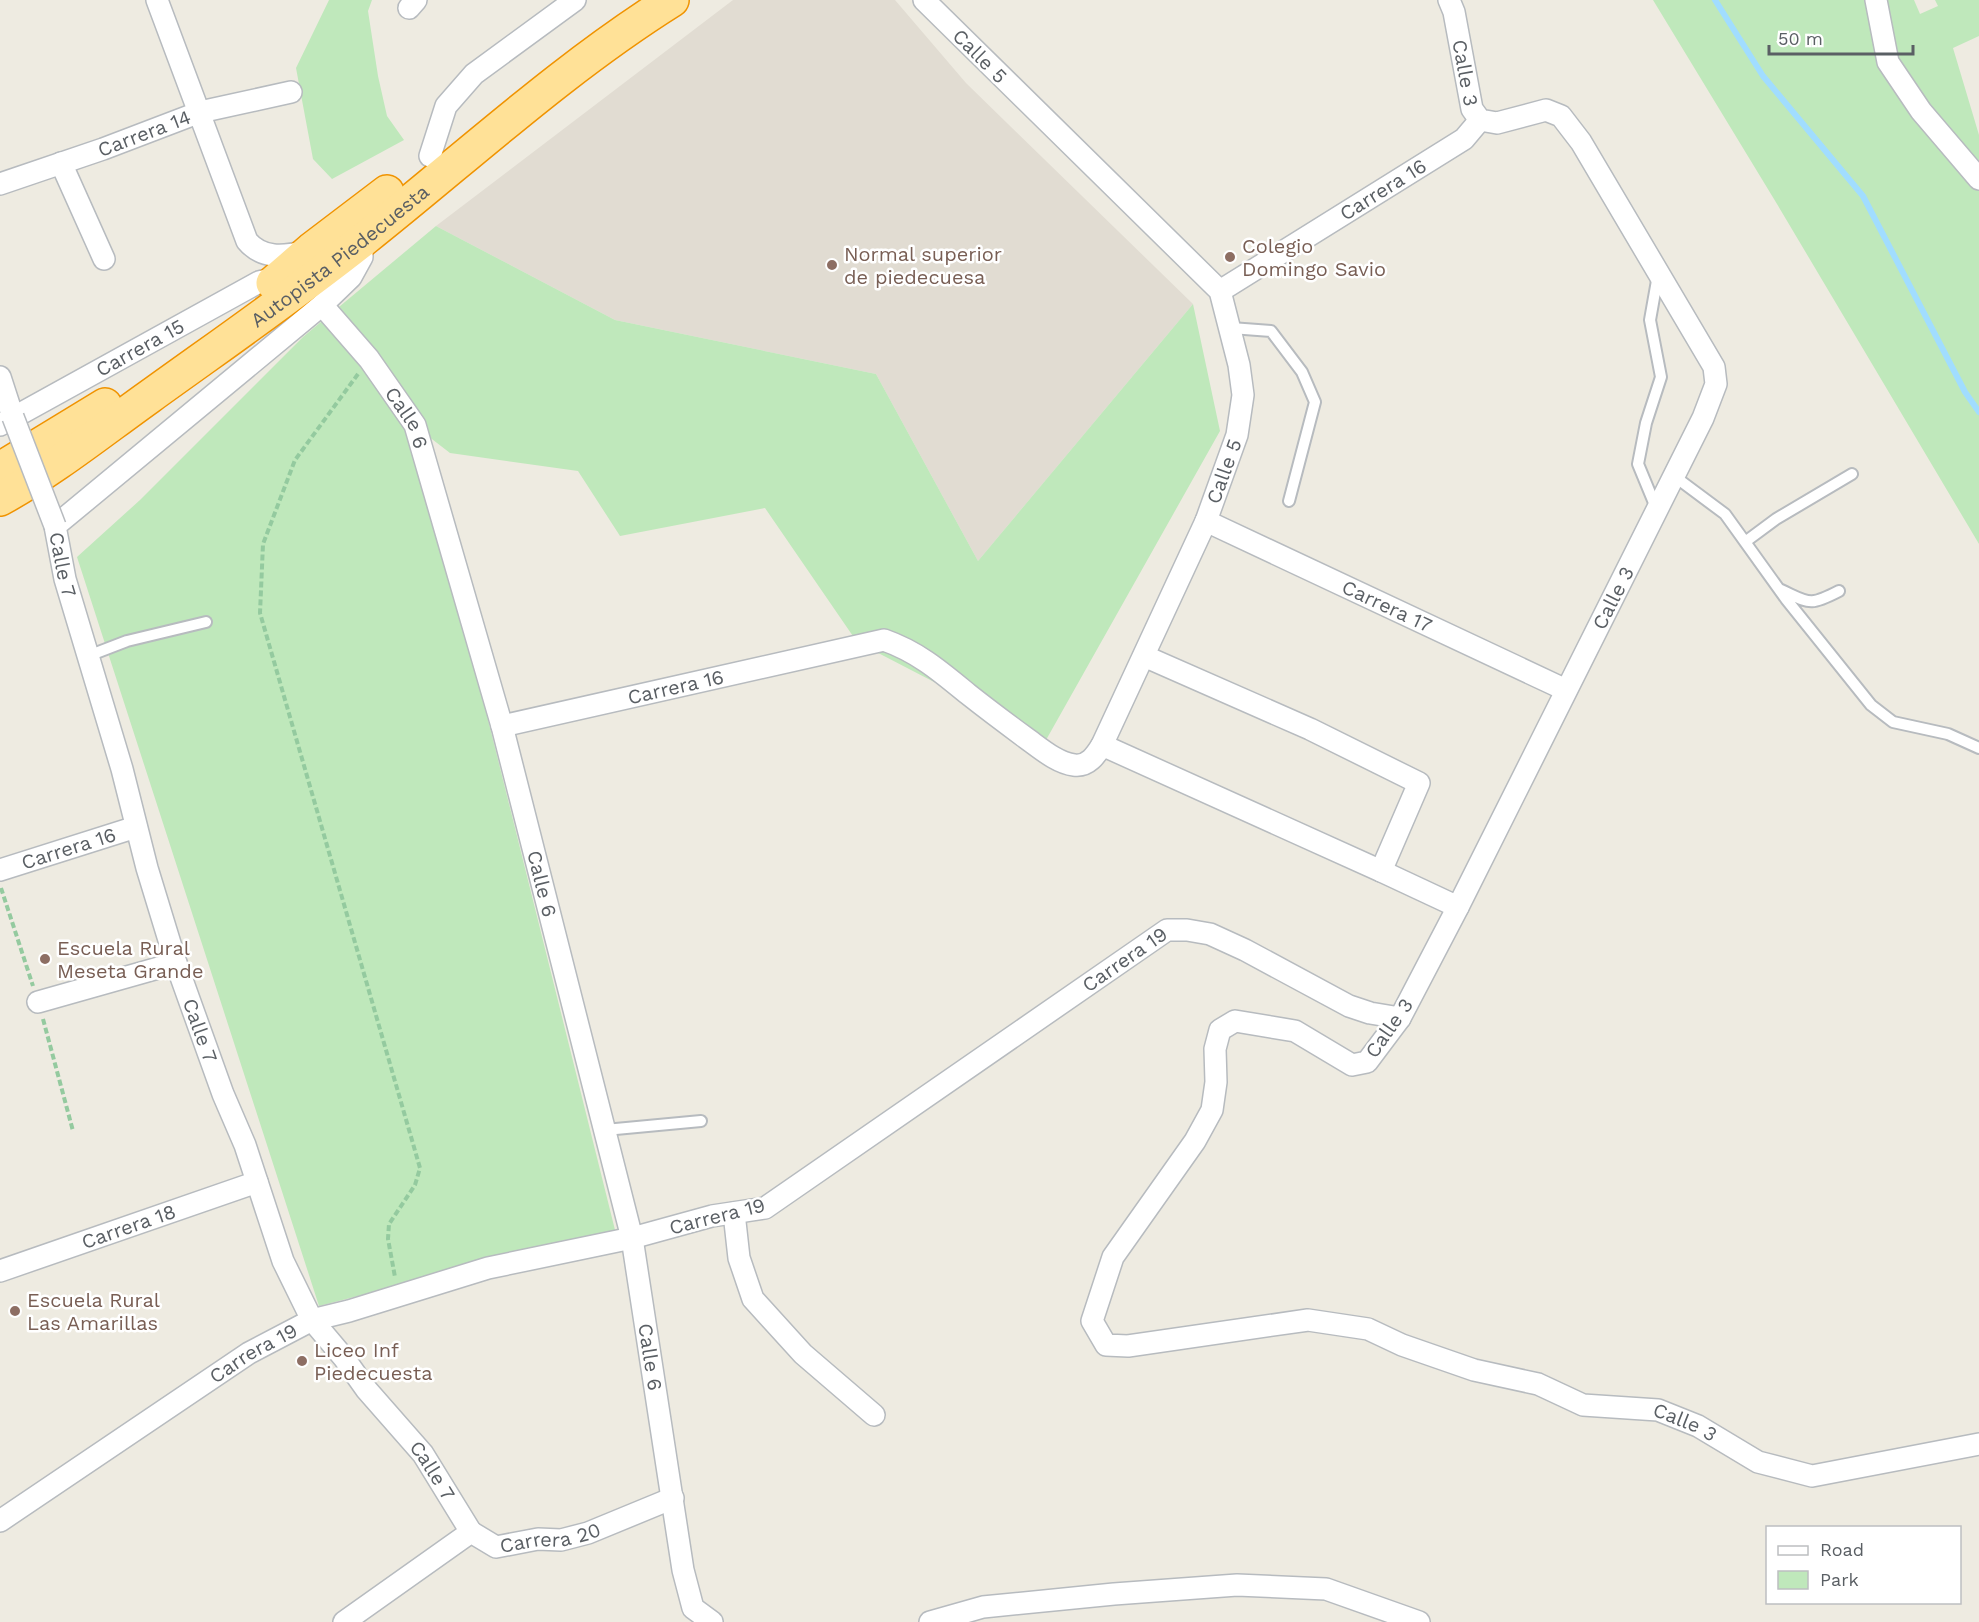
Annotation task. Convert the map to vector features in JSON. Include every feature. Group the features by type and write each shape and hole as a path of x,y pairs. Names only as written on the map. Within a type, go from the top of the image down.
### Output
{"highway":[{"name":"Autopista Piedecuesta","path":"0,469 108,404 284,276 312,249 375,202 563,49 628,0"},
{"name":"Autopista Piedecuesta","path":"0,500 52,467 362,240 558,79 632,25 672,0"}],"street":[{"path":"157,0 247,241 254,249 264,254 288,256 312,249"},
{"path":"430,156 446,106 474,74 575,0"},
{"name":"Calle 5","path":"850,647 884,640 905,647 924,658 1040,749 1074,765 1086,764 1102,745 1206,521 1237,435 1243,395 1231,328 1220,291 924,0"},
{"name":"Calle 3","path":"1449,0 1454,12 1472,110 1480,120 1497,123 1546,110 1561,116 1581,142 1713,367 1716,384 1703,417 1674,476 1400,1018 1367,1062 1352,1065 1295,1031 1235,1021 1220,1030 1215,1049 1216,1082 1212,1110 1195,1141 1113,1257 1092,1321 1107,1345 1128,1346 1308,1320 1368,1329 1402,1345 1474,1370 1538,1384 1583,1405 1658,1410 1698,1426 1758,1462 1812,1476 1979,1444"},
{"path":"1876,0 1888,62 1921,111 1979,179"},
{"name":"Carrera 14","path":"0,184 200,112 291,92"},
{"name":"Carrera 16","path":"1220,291 1464,139 1480,120"},
{"path":"61,163 104,259"},
{"path":"55,526 322,305 351,276 362,257 362,240"},
{"name":"Carrera 15","path":"6,421 259,282 284,276"},
{"name":"Calle 6","path":"322,305 369,359 415,425 502,726 632,1238 673,1498"},
{"name":"Calle 7","path":"0,377 6,421 55,526 65,579 122,769 136,827 176,963 223,1094 245,1145 283,1261 312,1320 366,1389 423,1454 471,1533"},
{"name":"Carrera 17","path":"1206,521 1566,690"},
{"name":"Carrera 16","path":"502,726 850,647"},
{"path":"1144,656 1310,729 1419,783 1381,871"},
{"path":"1102,745 1458,907"},
{"name":"Carrera 16","path":"0,870 136,827"},
{"name":"Carrera 19","path":"0,1521 249,1353 312,1320 349,1311 488,1268 632,1238 712,1216 765,1208 1167,930 1187,930 1210,934 1245,950 1349,1006 1370,1013 1400,1018"},
{"path":"38,1002 176,963"},
{"name":"Carrera 18","path":"0,1271 257,1182"},
{"path":"734,1213 739,1258 753,1299 803,1354 874,1415"},
{"path":"673,1498 677,1541 693,1608 712,1622"},
{"name":"Carrera 20","path":"344,1622 471,1533 496,1547 538,1539 561,1540 588,1533 673,1498"},
{"path":"930,1622 983,1607 1237,1585 1326,1589 1419,1622"}],"lane":[{"path":"1657,510 1638,464 1646,423 1661,377 1650,320 1658,274"},
{"path":"1231,328 1271,331 1302,372 1315,402 1289,501"},
{"path":"1746,542 1776,519 1852,474"},
{"path":"1674,476 1725,514 1779,589 1871,705 1893,722 1948,734 1979,748"},
{"path":"1779,589 1810,603 1822,600 1839,591"},
{"path":"88,656 128,641 206,622"},
{"path":"604,1130 701,1121"}],"path":[{"path":"369,359 296,460 263,543 260,613 420,1168 415,1185 389,1224 388,1239 393,1273 400,1295"},
{"path":"0,884 38,1002 73,1131"}],"shaded area":[{"name":"Normal superior de piedecuesa","path":"733,0 895,0 966,83 1193,304 978,561 876,374 615,320 436,226"}],"green space":[{"path":"329,0 372,0 368,11 387,116 404,140 332,179 313,159 296,68"},
{"path":"1653,0 1914,0 1920,14 1938,6 1935,0 1979,0 1979,36 1953,48 1979,135 1979,544 1777,204"},
{"path":"436,226 615,320 876,374 978,561 1193,304 1220,431 1046,740 857,642 765,508 620,536 578,471 450,453 415,426 615,1230 319,1306 77,557 140,500 303,337"}],"waterway":[{"path":"1715,0 1763,76 1863,196 1965,392 1979,412"}],"place":[{"name":"Colegio Domingo Savio","path":"1230,257"},
{"name":"Normal superior de piedecuesa","path":"832,265"},
{"name":"Escuela Rural Meseta Grande","path":"45,959"},
{"name":"Escuela Rural Las Amarillas","path":"15,1311"},
{"name":"Liceo Inf Piedecuesta","path":"302,1361"}]}
